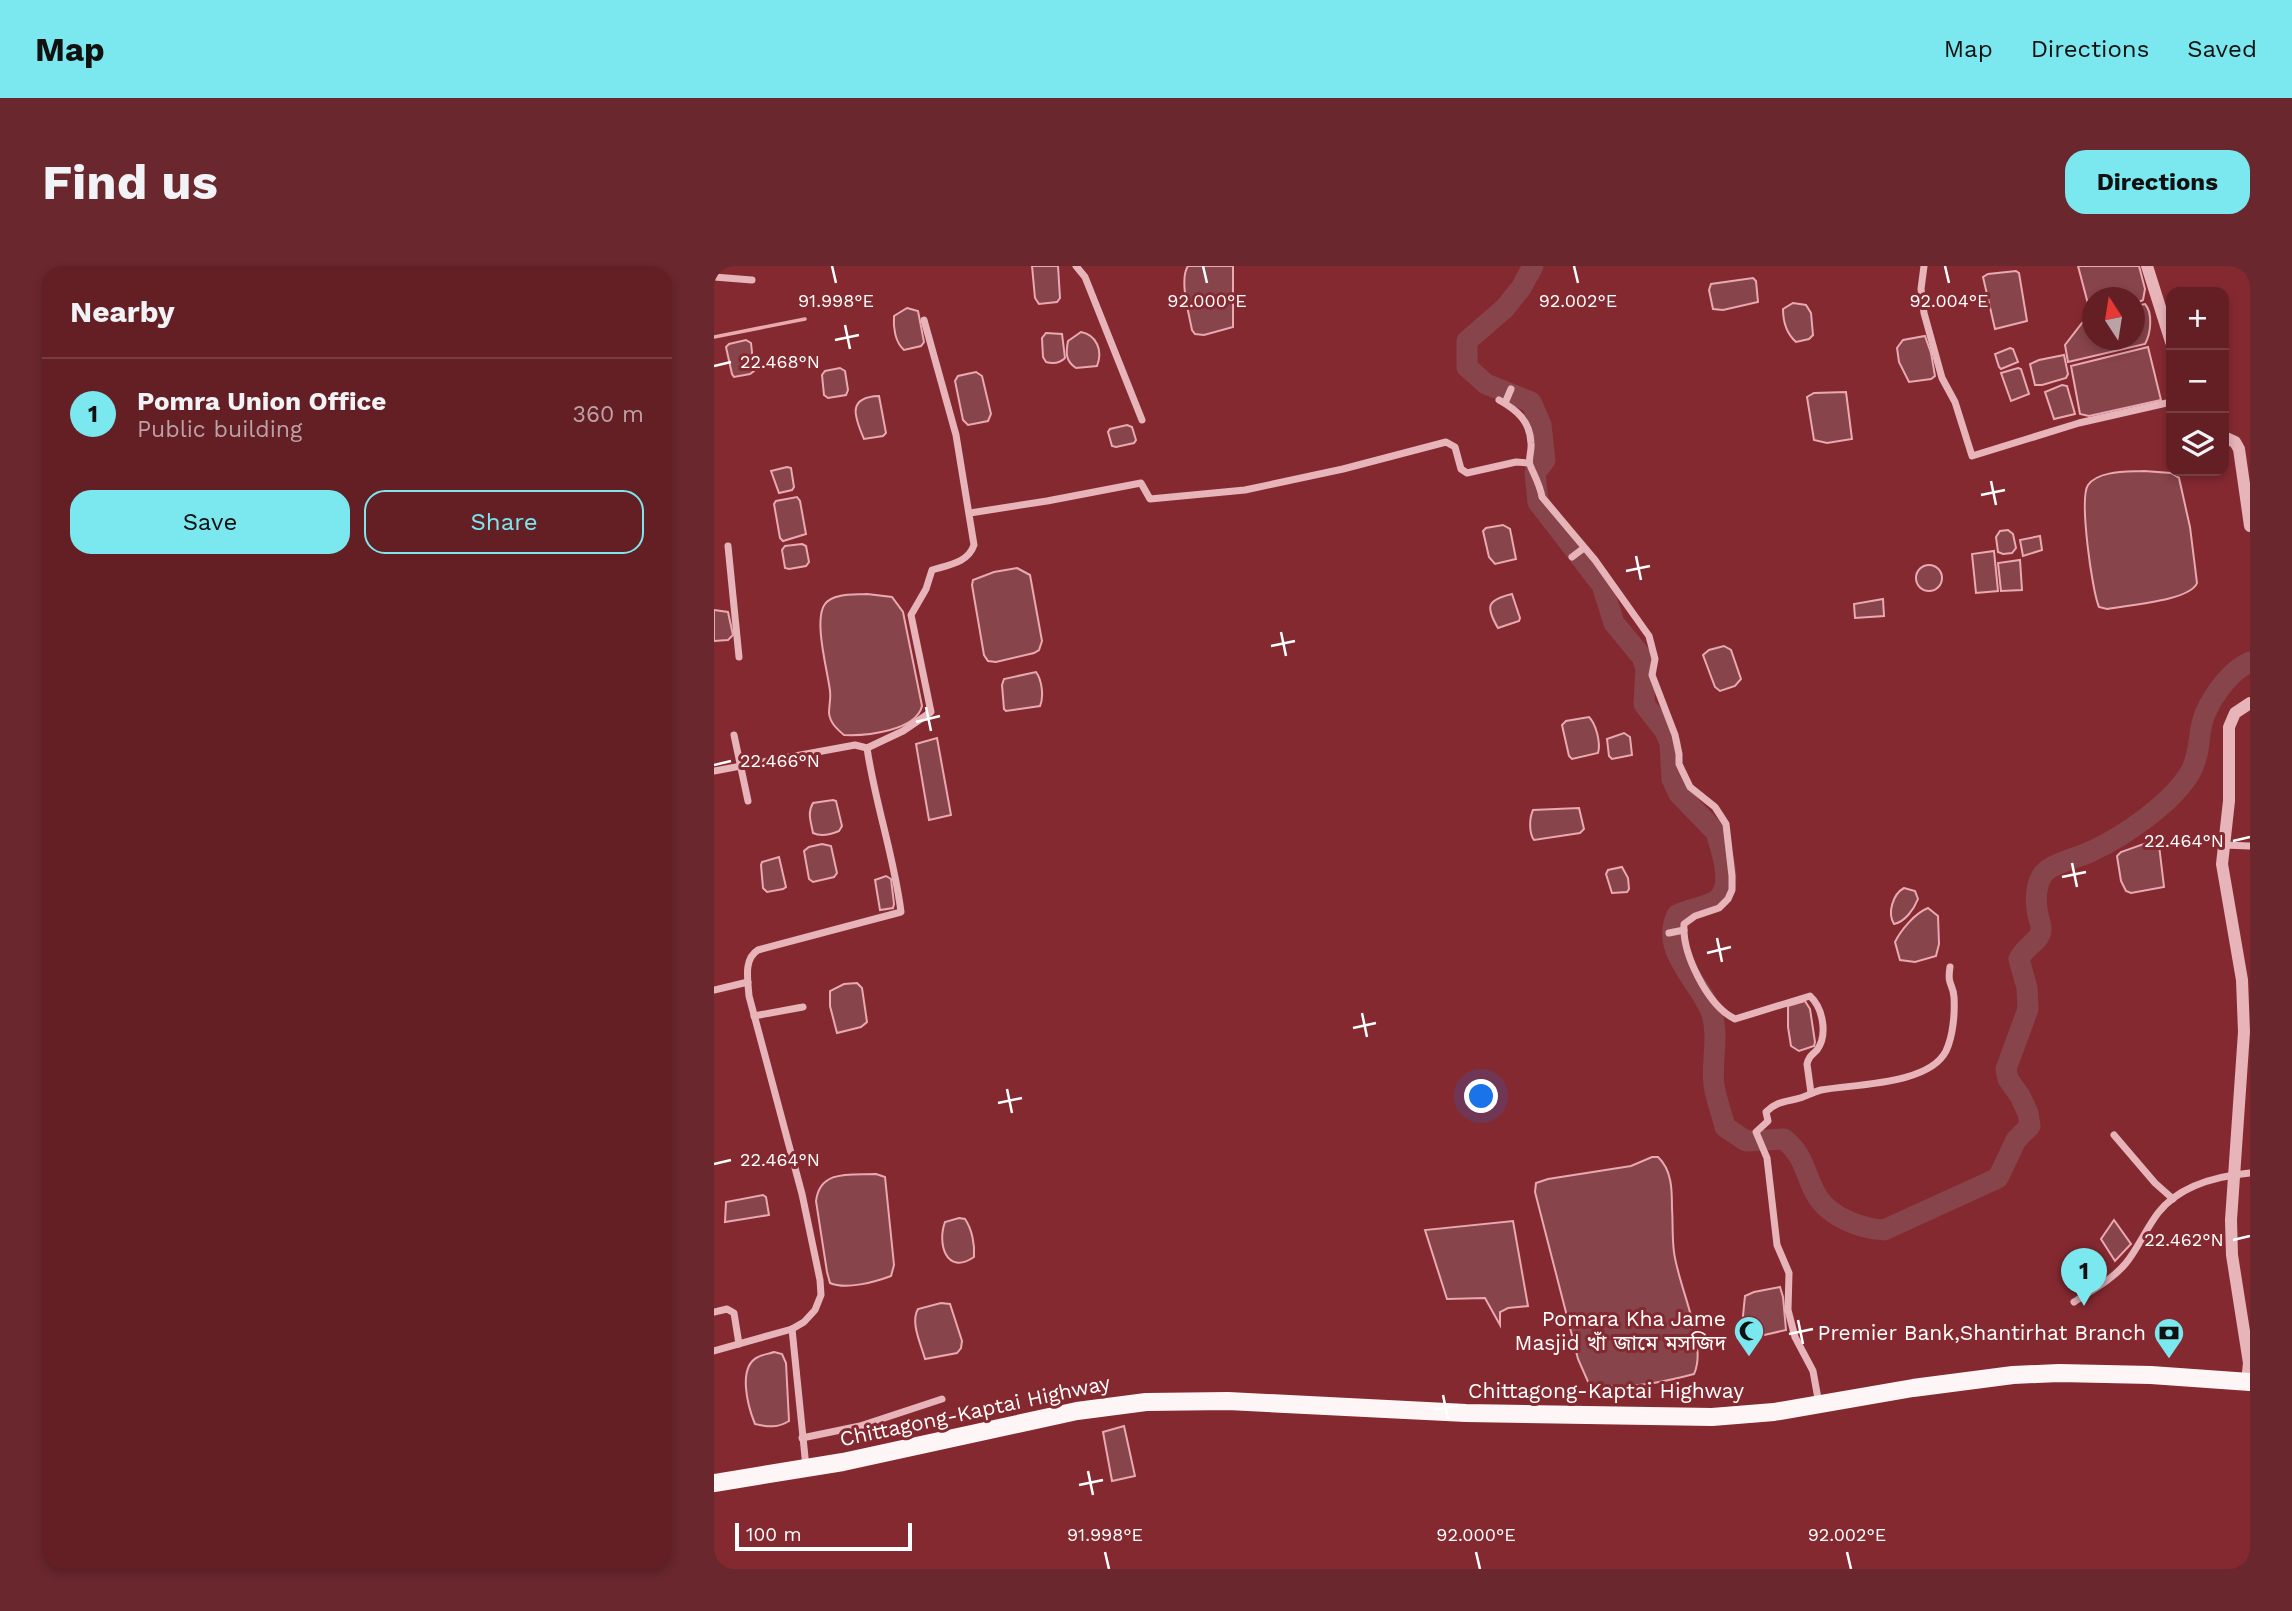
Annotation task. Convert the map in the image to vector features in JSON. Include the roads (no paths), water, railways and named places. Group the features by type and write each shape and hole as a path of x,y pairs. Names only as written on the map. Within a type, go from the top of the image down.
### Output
{"main road":[{"name":"Chittagong-Kaptai Highway","path":"714,1483 912,1448 1077,1410 1146,1402 1228,1401 1466,1413 1696,1417 1760,1414 1975,1379 2034,1374 2151,1375 2248,1382"}],"street":[{"path":"1076,266 1085,277 1142,420"},
{"path":"1924,266 1921,289 1924,313 1942,378 1955,402 1972,456 2079,423 2166,403"},
{"path":"2147,266 2166,326"},
{"path":"714,277 752,280"},
{"path":"714,771 743,768 855,745 867,748 903,732 931,712 911,615 926,589 932,570 955,563 971,553 974,545 956,435 924,320"},
{"path":"1511,389 1504,401 1517,409 1525,421 1531,441 1528,463 1540,485 1542,497 1649,636 1655,659 1653,676 1675,735 1684,778 1690,787 1715,807 1726,824 1732,890 1719,908 1689,918 1684,924 1681,930 1687,950 1724,1014 1735,1019 1794,1000 1810,996 1814,998 1820,1010 1823,1027 1819,1046 1807,1063 1811,1093"},
{"path":"2229,439 2235,442 2239,449 2250,526"},
{"path":"970,513 1141,483 1150,499 1245,490 1343,469 1446,442 1455,447 1461,469 1467,473 1516,462 1528,463"},
{"path":"728,546 739,657"},
{"path":"1572,557 1582,550"},
{"path":"2248,1382 2248,1354 2232,1255 2233,1175 2245,1032 2244,1006 2238,948 2222,863 2230,801 2229,727 2235,713 2250,703"},
{"path":"734,734 748,801"},
{"path":"714,1351 792,1329 804,1322 815,1310 821,1295 802,1194 754,1016 748,982 749,960 758,950 901,912 897,878 872,785 867,748"},
{"path":"2224,845 2250,846"},
{"path":"1668,933 1681,930"},
{"path":"1819,1405 1812,1371 1795,1337 1788,1310 1789,1273 1777,1245 1764,1152 1756,1132 1768,1121 1766,1112 1777,1102 1798,1099 1811,1093 1908,1077 1929,1069 1945,1053 1952,1034 1954,995 1948,981 1950,967"},
{"path":"714,990 748,982"},
{"path":"754,1016 803,1007"},
{"path":"2114,1135 2155,1183 2173,1199"},
{"path":"2074,1302 2110,1279 2126,1263 2158,1212 2173,1199 2194,1186 2218,1177 2250,1173"},
{"path":"714,1312 727,1309 734,1313 739,1344"},
{"path":"792,1329 806,1468"},
{"path":"802,1438 860,1426 942,1399"}],"waterway":[{"path":"1533,266 1521,288 1505,308 1467,341 1467,367 1486,384 1531,402 1541,425 1545,460 1535,473 1538,502 1602,585 1614,623 1642,657 1646,669 1644,704 1665,731 1670,743 1672,779 1679,794 1716,832 1725,869 1725,888 1715,901 1677,915 1673,942 1684,967 1712,1014 1715,1032 1714,1085 1725,1127 1746,1141 1784,1139 1797,1152 1817,1196 1838,1216 1856,1224 1884,1230 1998,1178 2016,1140 2030,1126 2028,1113 2008,1079 2006,1069 2028,1009 2027,988 2019,959 2041,931 2036,903 2040,879 2052,867 2118,837 2172,795 2191,771 2205,714 2213,699 2223,684 2250,662"},
{"path":"714,337 805,319"}],"place":[{"name":"Pomra Union Office","path":"2084,1306"},
{"name":"Pomara Kha Jame Masjid খাঁ জামে মসজিদ","path":"1749,1358"},
{"name":"Premier Bank,Shantirhat Branch","path":"2169,1360"}]}
